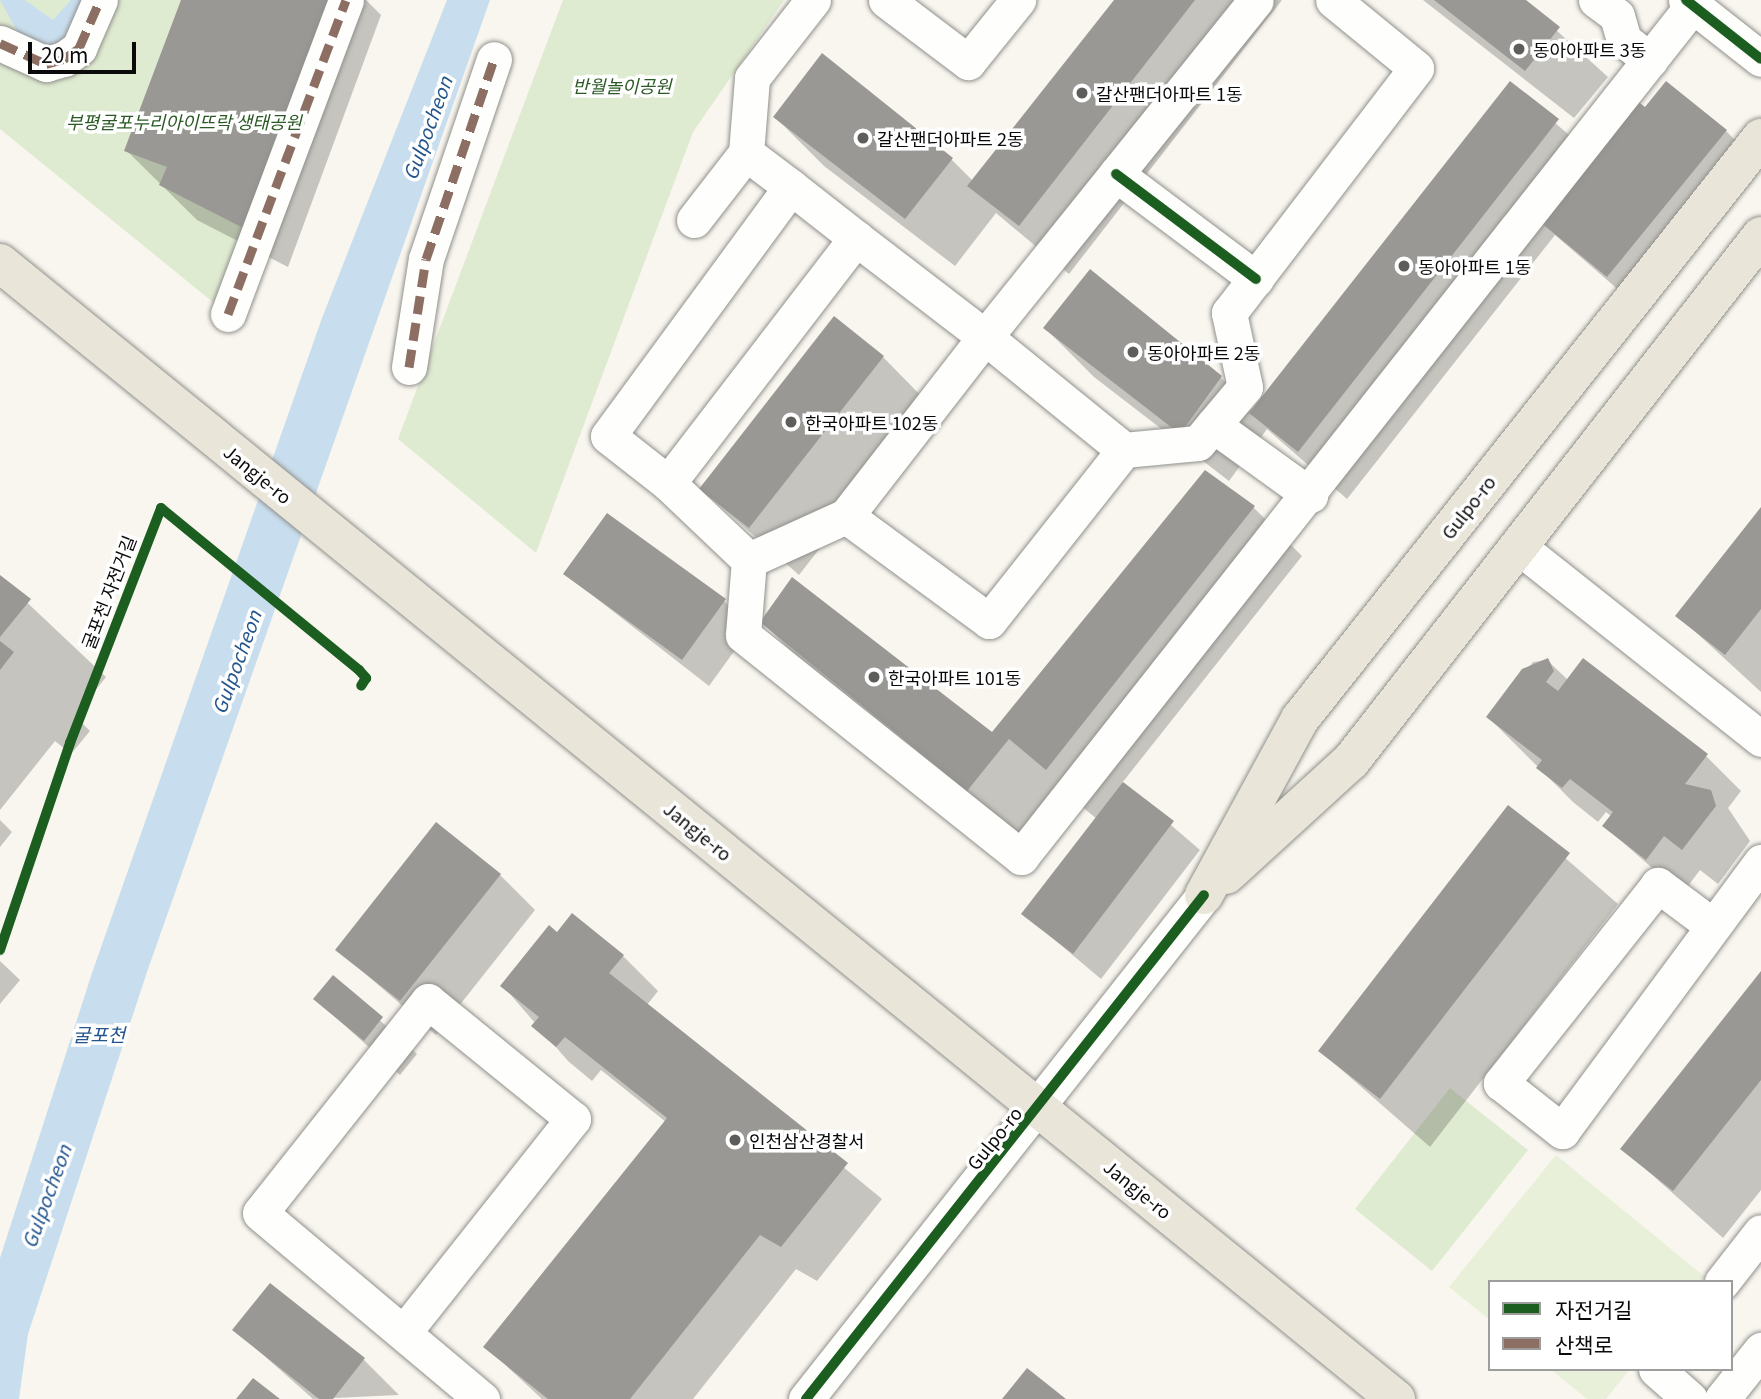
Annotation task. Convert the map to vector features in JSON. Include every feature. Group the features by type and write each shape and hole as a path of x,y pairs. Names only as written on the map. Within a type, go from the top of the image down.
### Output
{"main road":[{"name":"Gulpo-ro","path":"1204,895 1300,719 1761,138"},
{"name":"Gulpo-ro","path":"1204,895 1351,761 1761,236"},
{"name":"Jangje-ro","path":"0,263 1396,1399"}],"street":[{"path":"0,43 46,64 64,59 79,48 100,0"},
{"path":"228,314 346,0"},
{"path":"694,220 746,153 752,78 813,0"},
{"path":"886,0 968,62 1017,0"},
{"path":"749,560 845,516 1256,0"},
{"path":"746,153 985,337 1124,450 1198,443 1245,387 1229,313 1416,68 1333,0"},
{"path":"1596,0 1617,16 1624,40 1650,60"},
{"path":"749,560 743,635 1021,858 1310,495 1650,60 1689,3 1761,59"},
{"path":"409,367 426,259 494,59"},
{"path":"1116,174 1256,279"},
{"path":"749,560 668,483 608,436 791,187"},
{"path":"668,483 856,238"},
{"path":"1213,425 1310,495"},
{"path":"845,516 989,621 1124,450"},
{"path":"1519,547 1761,738"},
{"path":"1713,926 1658,885 1502,1083 1562,1131 1761,862"},
{"name":"Gulpo-ro","path":"806,1399 1040,1109 1204,895"},
{"path":"404,1332 573,1119 428,1000 260,1213 482,1399"},
{"path":"1724,1280 1761,1231"},
{"path":"1721,1399 1761,1350"},
{"path":"1658,1371 1690,1399"}],"green space":[{"name":"부평굴포누리아이뜨락 생태공원","path":"0,0 358,0 241,325 0,129"},
{"name":"반월놀이공원","path":"563,0 784,0 693,132 536,553 398,439"},
{"path":"1450,1088 1528,1150 1432,1271 1355,1209"},
{"path":"1556,1155 1705,1277 1703,1280 1488,1280 1488,1318 1449,1287"},
{"path":"1552,1371 1628,1371 1606,1399 1587,1399"}],"water":[{"path":"0,0 25,0 53,20 71,0 89,0 60,43 47,47 18,33"},
{"path":"447,0 490,0 147,972 28,1334 19,1399 0,1399 0,1258 92,973 322,318"}],"building":[{"path":"181,0 338,0 253,233 159,185 167,167 124,151"},
{"name":"갈산팬더아파트 1동","path":"1114,0 1195,0 1019,226 967,186"},
{"name":"동아아파트 3동","path":"1434,0 1526,0 1560,27 1525,71"},
{"name":"갈산팬더아파트 2동","path":"822,53 953,158 905,219 773,117"},
{"name":"동아아파트 1동","path":"1510,81 1559,119 1298,452 1249,413"},
{"path":"1666,81 1727,130 1607,277 1540,222 1636,100 1645,107"},
{"name":"동아아파트 2동","path":"1090,269 1222,376 1180,434 1043,328"},
{"name":"한국아파트 102동","path":"834,316 884,356 749,528 699,489"},
{"name":"한국아파트 101동","path":"1205,470 1255,506 1046,770 1009,739 967,791 760,622 792,577 992,732"},
{"path":"1761,507 1761,609 1725,655 1675,616"},
{"path":"607,513 726,599 682,660 563,574"},
{"path":"0,575 31,599 0,637"},
{"path":"0,641 14,652 0,670"},
{"path":"1548,658 1554,671 1546,682 1558,691 1583,658 1708,754 1685,784 1711,790 1716,806 1682,850 1664,836 1646,860 1602,826 1613,812 1570,779 1562,788 1536,768 1542,760 1486,717 1522,669"},
{"path":"1123,782 1174,821 1073,954 1021,914"},
{"path":"1508,805 1570,853 1380,1099 1318,1051"},
{"path":"436,822 501,874 400,1001 335,950"},
{"name":"인천삼산경찰서","path":"572,913 624,955 609,973 848,1163 781,1247 760,1235 630,1399 548,1399 483,1347 667,1118 565,1037 556,1047 531,1026 539,1017 500,986 549,925 557,932"},
{"path":"1761,971 1761,1080 1673,1191 1620,1149"},
{"path":"333,975 383,1017 364,1041 313,999"},
{"path":"270,1283 365,1358 333,1399 319,1399 232,1330"},
{"path":"1027,1368 1066,1399 1002,1399"},
{"path":"253,1378 280,1399 236,1399"}],"marked path":[{"path":"0,43 46,64 64,59 79,48 100,0"},
{"path":"228,314 346,0"},
{"path":"409,367 426,259 494,59"}],"cycle path":[{"path":"1686,0 1761,59"},
{"path":"1116,174 1256,279"},
{"name":"굴포천 자전거길","path":"0,950 70,743 161,508 359,670 366,678 361,686"},
{"path":"806,1399 1204,895"}],"place":[{"name":"동아아파트 3동","path":"1519,49"},
{"name":"갈산팬더아파트 1동","path":"1082,93"},
{"name":"갈산팬더아파트 2동","path":"863,138"},
{"name":"동아아파트 1동","path":"1404,266"},
{"name":"동아아파트 2동","path":"1133,352"},
{"name":"한국아파트 102동","path":"791,422"},
{"name":"한국아파트 101동","path":"874,677"},
{"name":"인천삼산경찰서","path":"735,1140"}],"water label":[{"name":"Gulpocheon","path":"427,128"},
{"name":"Gulpocheon","path":"236,662"},
{"name":"굴포천","path":"99,1034"},
{"name":"Gulpocheon","path":"46,1196"}]}
